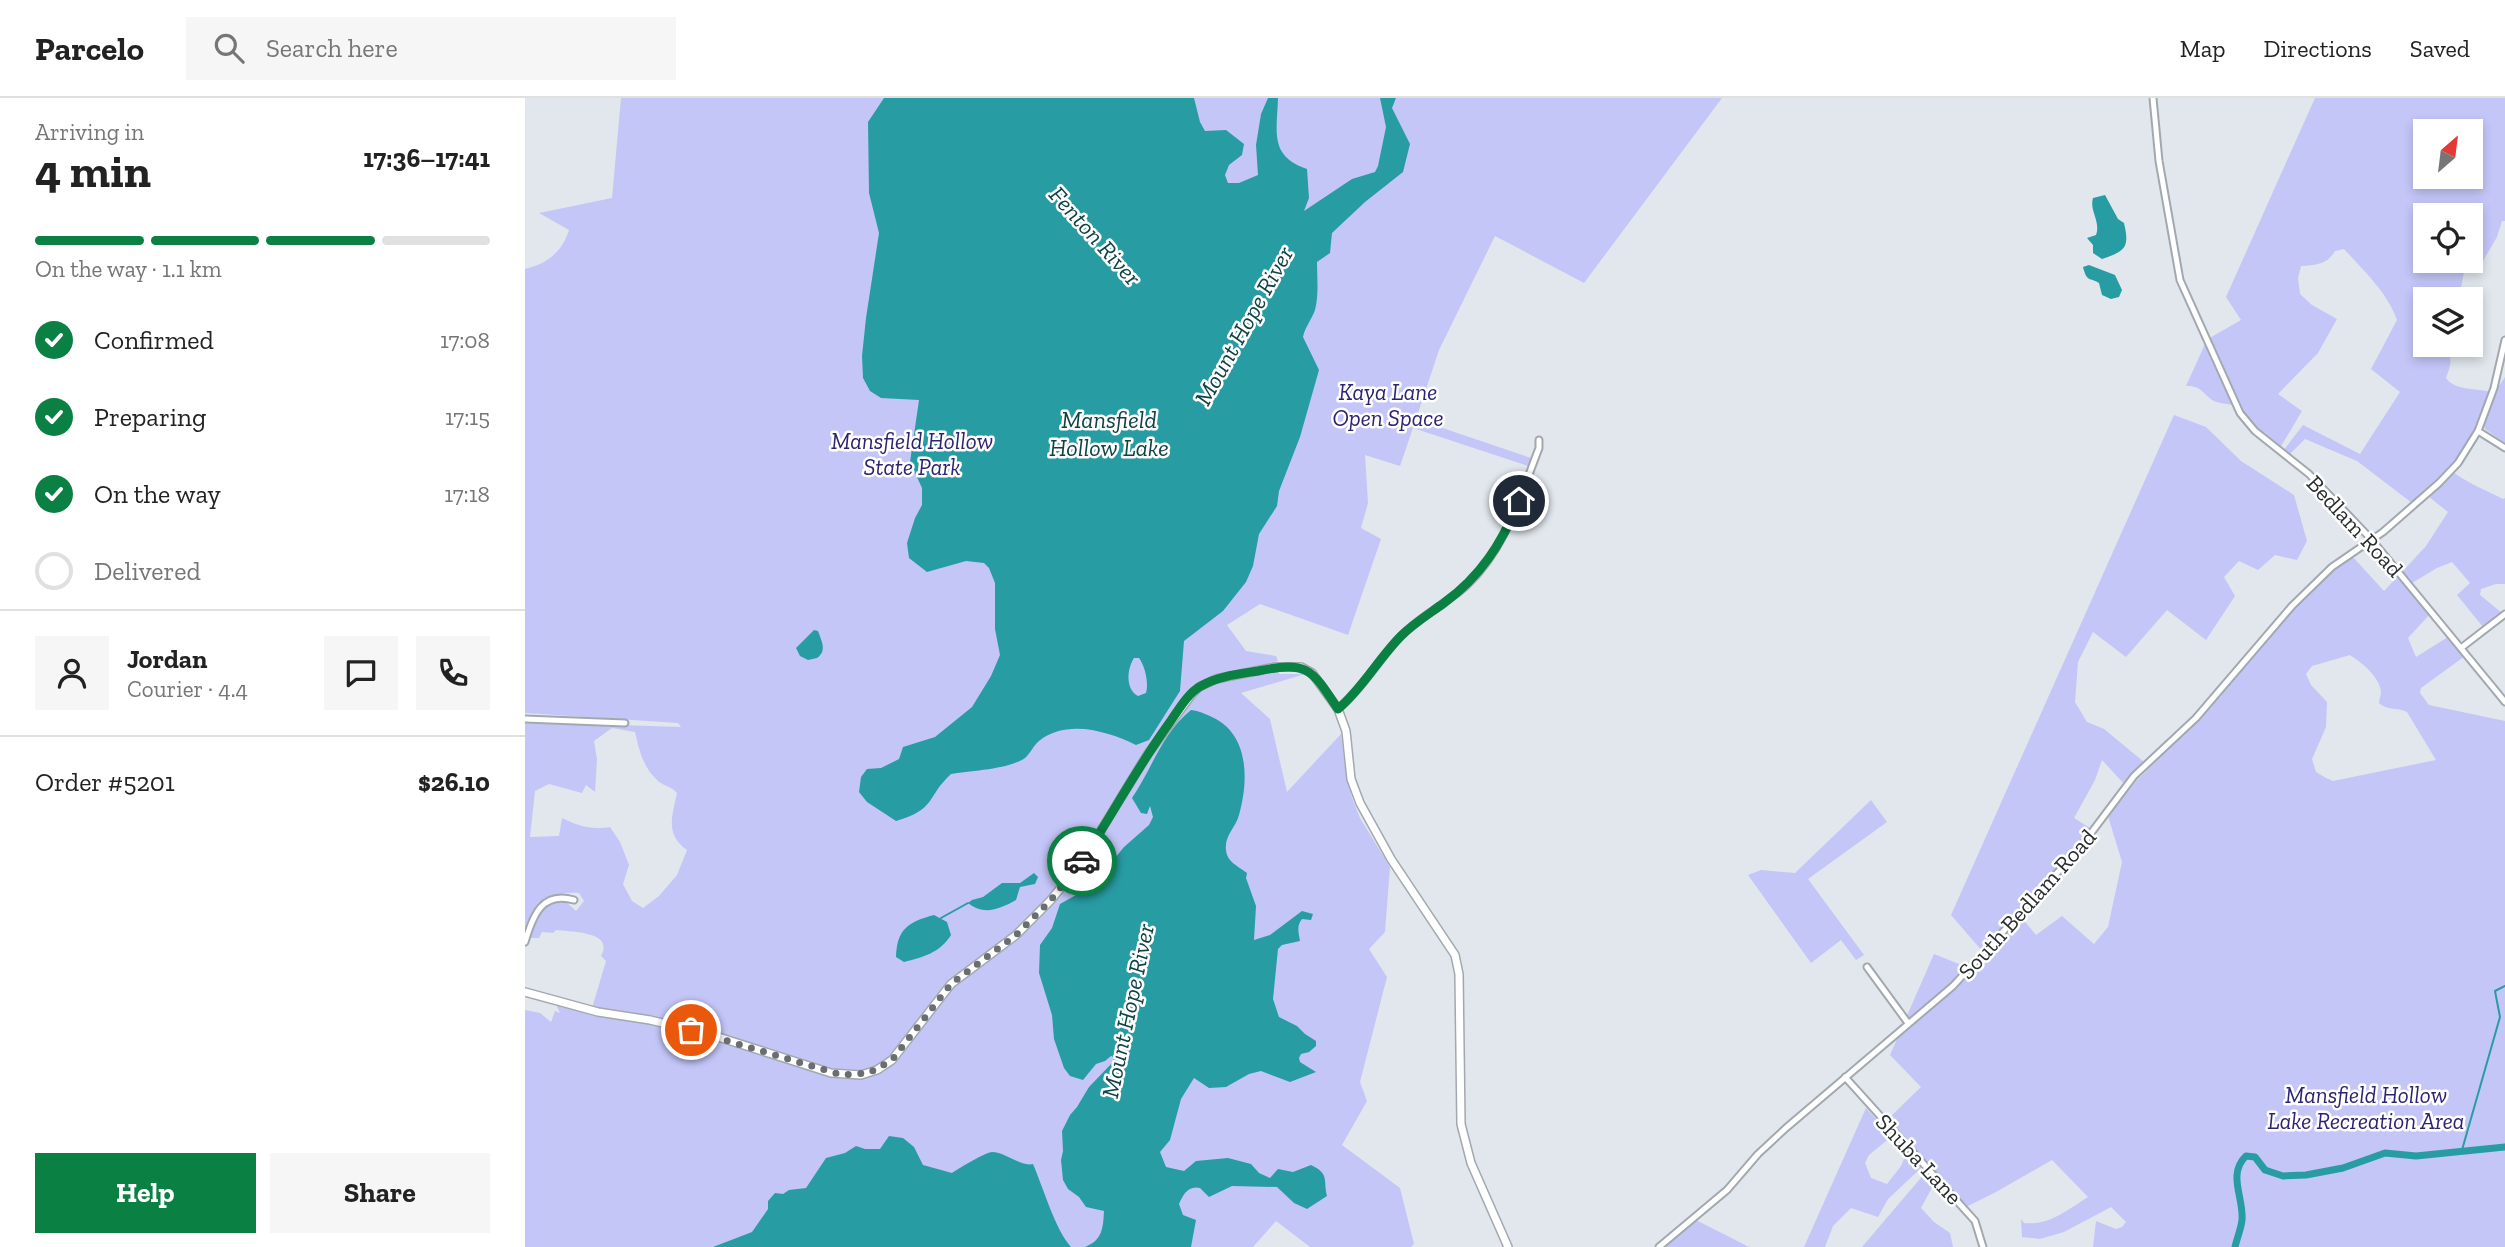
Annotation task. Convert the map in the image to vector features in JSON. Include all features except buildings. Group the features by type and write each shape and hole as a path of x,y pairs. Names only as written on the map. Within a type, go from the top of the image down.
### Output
{"street":[{"name":"Bedlam Road","path":"2153,98 2159,162 2180,280 2240,413 2255,431 2309,474 2372,540 2505,702"},
{"name":"South Bedlam Road","path":"1659,1247 1727,1190 1758,1154 1977,962 2079,849 2134,776 2196,718 2292,606 2332,567 2372,540 2439,483 2458,463 2478,431 2494,388 2505,341"},
{"path":"2478,431 2505,448"},
{"path":"1338,709 1357,692 1402,635 1456,594 1482,569 1510,522 1539,449 1539,440"},
{"path":"2461,648 2505,614"},
{"path":"525,992 598,1012 650,1020 700,1032 831,1073 851,1076 877,1070 898,1054 930,1009 956,979 1016,935 1056,894 1081,863 1147,755 1188,697 1199,687 1216,680 1291,666 1301,667 1312,673 1338,709 1346,731 1351,779 1360,803 1395,864 1455,956 1459,974 1461,1124 1471,1163 1508,1247"},
{"path":"525,719 625,723"},
{"path":"525,942 534,915 541,906 553,898 574,900"},
{"path":"1867,967 1908,1023"},
{"name":"Shuba Lane","path":"1845,1077 1975,1221 1983,1247"}],"green space":[{"name":"Mansfield Hollow State Park","path":"621,98 1722,98 1584,283 1495,236 1439,350 1416,419 1531,458 1528,466 1413,428 1400,466 1365,455 1368,503 1361,528 1381,539 1348,635 1260,604 1227,625 1246,651 1276,656 1278,661 1268,663 1280,674 1305,674 1241,693 1270,719 1287,792 1341,734 1352,798 1360,818 1390,867 1385,932 1369,949 1387,977 1360,1082 1367,1101 1342,1145 1400,1188 1414,1244 1411,1247 1310,1247 1276,1221 1253,1247 525,1247 525,1010 540,1013 551,1022 555,1011 560,1013 556,1004 590,1015 606,961 601,956 604,948 602,942 589,934 556,930 553,933 542,932 539,938 529,938 535,919 546,906 558,899 576,911 584,901 579,893 552,897 538,907 525,931 525,722 681,727 678,723 525,713 525,269 553,256 569,230 539,213 612,198","holes":["612,728 635,732 648,770 659,782 677,793 672,817 673,831 675,838 687,850 677,875 659,896 643,908 632,901 623,884 629,865 620,842 610,827 585,827 562,818 559,836 530,837 535,791 549,784 582,793 586,785 595,792 597,759 594,741"]},
{"path":"2315,98 2505,98 2505,221 2502,221 2497,237 2483,261 2483,203 2413,203 2413,273 2464,273 2461,287 2413,287 2413,357 2450,357 2446,378 2450,382 2460,387 2490,392 2460,454 2412,503 2357,461 2305,439 2289,455 2283,451 2303,425 2360,454 2400,392 2371,369 2397,320 2381,291 2344,249 2335,251 2320,263 2301,266 2298,278 2300,294 2312,305 2337,319 2318,353 2278,394 2302,411 2280,448 2248,421 2208,339 2241,320 2226,297"},
{"path":"2205,344 2233,405 2216,402 2199,389 2186,386"},
{"path":"2505,377 2505,443 2485,429 2483,424 2494,393"},
{"path":"2174,415 2206,427 2241,461 2294,495 2307,541 2297,560 2275,555 2258,570 2239,561 2224,577 2235,596 2206,640 2167,610 2126,657 2093,632 2078,662 2075,702 2087,722 2104,729 2144,762 2125,785 2102,760 2095,780 2074,818 2090,828 2075,850 1983,952 1951,915"},
{"path":"2453,472 2478,487 2505,498 2505,584 2481,589 2480,595 2502,613 2483,627 2457,595 2470,583 2452,562 2412,583 2403,571 2426,546 2448,512 2428,496"},
{"name":"Mansfield Hollow Lake Recreation Area","path":"2352,556 2384,591 2399,575 2430,614 2408,638 2416,657 2448,637 2465,656 2421,688 2420,693 2429,705 2505,721 2505,1247 2093,1247 2096,1221 2116,1229 2126,1222 2111,1207 2064,1232 2040,1239 2022,1237 2021,1219 2024,1223 2050,1220 2088,1197 2052,1160 1966,1207 1886,1121 1921,1087 1890,1055 1898,1037 1957,986 2021,917 2036,935 2062,916 2094,944 2108,927 2122,862 2108,816 2137,780 2202,716 2300,602 2335,568","holes":["2350,655 2369,670 2377,681 2381,692 2379,703 2407,712 2436,760 2333,781 2316,772 2312,759 2326,727 2327,702 2311,685 2306,674 2312,666"]},
{"path":"1871,800 1887,822 1808,879 1864,955 1856,960 1841,940 1811,963 1748,875 1761,870 1795,873"},
{"path":"1934,954 1969,968 1909,1020 1906,1018"},
{"path":"1866,1108 1892,1136 1869,1155 1865,1163 1871,1178 1887,1184 1901,1166 1907,1152 1921,1168 1888,1199 1878,1217 1851,1208 1833,1226 1825,1247 1804,1247"},
{"path":"1925,1173 1935,1182 1921,1208 1934,1222 1950,1233 1953,1247 1862,1247"},
{"path":"1696,1220 1749,1247 1664,1247"}],"water":[{"name":"Mansfield Hollow Lake","path":"884,98 1194,98 1205,131 1226,130 1244,144 1242,155 1229,165 1225,175 1228,183 1239,183 1258,175 1256,145 1261,114 1268,98 1278,98 1277,132 1281,150 1295,164 1307,169 1309,198 1304,211 1352,179 1375,172 1386,127 1380,98 1396,98 1392,108 1410,144 1403,172 1332,233 1330,253 1317,262 1316,304 1303,337 1319,370 1300,437 1279,491 1277,506 1259,534 1253,566 1246,582 1223,611 1184,641 1180,691 1149,740 1136,745 1100,732 1062,730 1039,741 1027,756 1018,762 951,774 925,807 896,821 867,802 859,792 861,777 867,769 881,768 899,759 903,747 935,737 972,707 1000,655 995,629 995,583 989,568 984,563 966,561 927,572 909,558 907,543 922,505 922,488 910,462 919,400 881,398 870,391 863,378 866,318 879,233 869,193 868,122","holes":["1134,658 1139,658 1145,670 1147,684 1146,693 1138,696 1129,684 1129,673"]},
{"path":"2105,195 2118,219 2124,223 2126,243 2121,251 2102,259 2093,253 2093,245 2087,238 2096,235 2097,230 2092,207 2093,198"},
{"path":"2089,265 2115,275 2122,290 2119,297 2111,299 2102,295 2099,283 2086,275 2083,267"},
{"path":"814,630 818,631 823,649 817,658 808,660 800,656 796,648"},
{"name":"Mount Hope River","path":"1191,710 1210,716 1227,727 1241,749 1244,789 1239,815 1227,840 1226,850 1231,861 1247,873 1246,878 1256,906 1254,940 1270,935 1302,911 1313,914 1311,920 1302,919 1299,924 1300,941 1282,945 1278,949 1273,999 1279,1017 1297,1026 1316,1041 1316,1046 1301,1054 1299,1058 1300,1062 1316,1072 1290,1082 1261,1071 1249,1074 1226,1087 1209,1088 1194,1078 1181,1099 1170,1140 1160,1152 1166,1167 1184,1171 1196,1161 1228,1158 1251,1164 1259,1173 1270,1178 1278,1169 1293,1172 1311,1165 1321,1171 1325,1178 1327,1196 1307,1209 1294,1203 1277,1187 1232,1186 1209,1197 1196,1187 1184,1194 1179,1204 1183,1215 1196,1220 1191,1247 1085,1247 1099,1237 1104,1211 1086,1207 1063,1180 1062,1131 1089,1087 1113,1062 1114,1057 1096,1064 1083,1080 1070,1076 1064,1068 1054,1039 1052,1015 1039,973 1040,945 1052,928 1060,904 1092,886 1124,847 1149,825 1153,817 1150,806 1147,814 1141,813 1132,798 1172,729"},
{"path":"1034,873 1038,877 1035,884 1020,887 1016,900 1004,906 986,910 968,903 983,897 1002,883 1020,883"},
{"path":"934,915 947,922 951,935 947,941 931,953 918,958 904,962 896,957 899,940 906,928"},
{"path":"889,1136 903,1138 914,1147 923,1165 952,1173 992,1152 1033,1164 1055,1219 1071,1247 713,1247 752,1232 775,1193 783,1194 789,1190 806,1188 826,1158 845,1153 856,1146 880,1149"}],"waterway":[{"path":"941,918 968,903"},
{"path":"2462,1150 2500,1017 2495,991 2505,986"},
{"path":"2235,1247 2242,1220 2237,1178 2240,1163 2246,1156 2255,1157 2265,1170 2283,1176 2343,1168 2385,1153 2416,1156 2505,1147"}],"way so far":[{"path":"691,1030 842,1075 861,1075 877,1070 898,1054 951,984 1016,935 1050,901 1082,861"}],"route":[{"path":"1082,861 1162,732 1188,697 1199,687 1216,680 1275,667 1301,667 1312,673 1338,709 1357,692 1402,635 1467,585 1482,569 1499,545 1519,501"}],"water label":[{"name":"Fenton River","path":"1095,236"}],"park label":[{"name":"Kaya Lane Open Space","path":"1388,405"}]}
